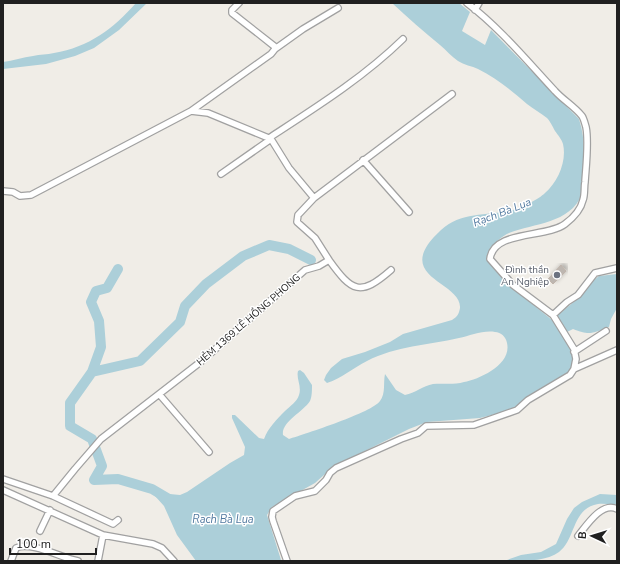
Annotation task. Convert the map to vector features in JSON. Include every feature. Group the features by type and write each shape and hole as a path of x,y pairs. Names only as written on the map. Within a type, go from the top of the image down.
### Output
{"street":[{"path":"239,3 232,10 232,13 274,46 275,49"},
{"path":"287,561 273,521 273,510 295,496 315,491 336,468 401,438 418,433 426,426 474,425 517,410 528,400 570,375 574,369 576,360 574,350 554,316 513,285 490,259 490,254 494,248 517,236 543,232 564,225 577,212 584,199 587,151 586,128 582,116 558,94 509,42 467,3"},
{"path":"475,10 479,3"},
{"path":"3,191 13,192 20,196 31,195 191,111 271,54 275,49 303,29 338,8"},
{"path":"221,174 324,103 388,54 403,39"},
{"path":"391,270 378,281 366,287 358,288 352,286 339,273 315,238 297,222 298,215 314,198 452,94"},
{"path":"191,111 208,113 270,139 289,168 314,198"},
{"path":"363,160 409,212"},
{"name":"HẺM 1369 LÊ HỒNG PHONG","path":"53,496 74,469 101,439 203,360 305,270 319,266 329,260"},
{"path":"554,316 567,302 578,295 595,273 617,268"},
{"path":"574,350 606,331"},
{"path":"574,369 617,350"},
{"path":"159,394 209,452"},
{"path":"3,479 53,496 112,524 118,520"},
{"path":"3,490 103,535 153,544 162,548 174,561"},
{"path":"578,536 602,510 607,507 616,508"},
{"path":"40,531 50,510"},
{"path":"99,561 103,535"},
{"path":"11,561 16,548 21,546 35,548 78,561"}],"water":[{"path":"136,3 147,3 119,30 94,48 75,56 46,64 3,69 3,62 67,50 100,36"},
{"name":"Rạch Bà Lụa","path":"392,3 459,3 470,12 462,31 485,45 491,30 579,119 583,137 584,166 582,194 576,204 560,217 509,233 504,236 490,248 488,261 510,286 552,320 582,295 599,276 617,274 617,308 611,319 609,327 591,333 573,329 563,334 573,350 575,361 569,375 515,409 480,418 427,422 409,429 333,467 315,483 272,507 267,515 281,560 196,561 177,535 164,506 155,496 156,494 180,495 187,492 244,455 245,447 232,415 235,415 259,438 264,439 273,424 298,397 300,389 298,371 300,370 304,373 312,385 312,395 307,405 285,426 283,435 289,439 352,417 375,406 383,395 385,374 396,390 405,395 433,384 460,383 478,378 500,364 505,358 507,343 504,337 497,332 481,332 389,352 367,361 332,381 327,383 324,380 331,368 342,359 390,342 403,334 455,318 460,308 458,299 451,291 432,277 425,269 422,259 427,246 441,230 457,220 476,215 513,210 542,195 554,183 560,171 564,157 562,142 547,118 491,76 478,69 463,64 456,59"},
{"path":"600,494 617,495 617,504 598,504 583,511 569,540 559,552 547,558 525,561 504,561 521,555 541,552 556,544 567,519 574,508 582,502"}],"building":[{"name":"Đình thần An Nghiệp","path":"561,265 566,271 553,284 548,279"}],"waterway":[{"path":"92,372 140,361 180,322 185,306 206,284 243,256 269,245 289,249 311,260"},
{"path":"118,269 107,288 96,291 91,302 99,321 101,347 92,372 70,403 70,426 92,439 102,466 94,480 118,479 152,489 169,499"}],"place":[{"name":"Đình thần An Nghiệp","path":"557,275"}]}
